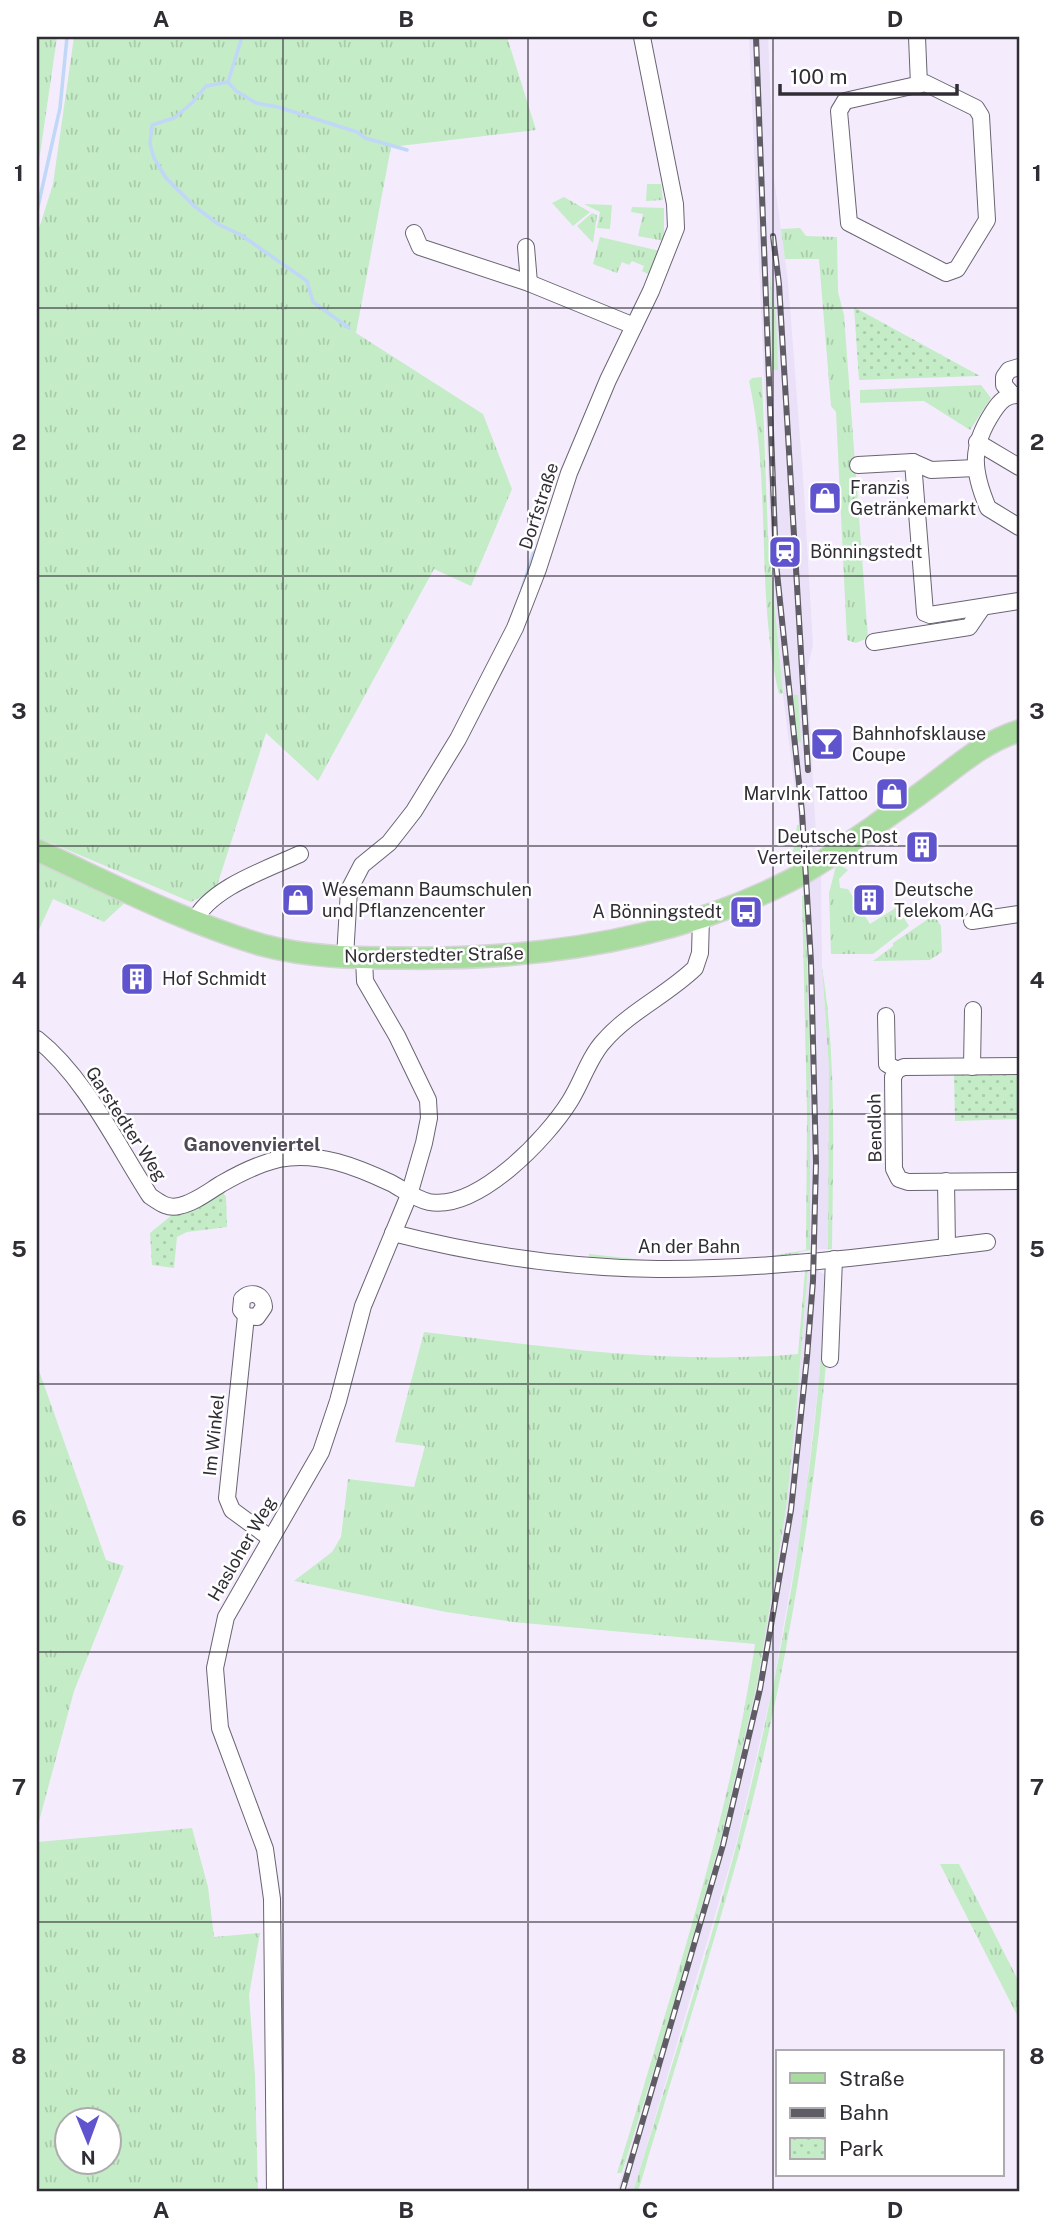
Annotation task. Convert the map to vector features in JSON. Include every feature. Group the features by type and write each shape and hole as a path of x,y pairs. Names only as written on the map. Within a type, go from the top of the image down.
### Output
{"main road":[{"name":"Norderstedter Straße","path":"37,850 194,922 264,945 355,957 529,954 591,945 701,918 743,903 793,879 832,856 971,755 990,743 1019,731"}],"street":[{"name":"Dorfstraße","path":"355,957 349,890 362,865 389,843 415,811 458,739 506,645 538,569 569,473 608,380 651,291 676,228 676,210 642,37"},
{"path":"917,37 919,85"},
{"path":"925,83 976,108 981,116 987,220 957,269 946,273 849,223 839,111 845,101 919,85 925,83"},
{"path":"414,233 421,247 529,283 634,326"},
{"path":"526,247 529,283"},
{"path":"1019,367 1009,370 1004,377 1004,385 1016,395 1001,401 976,442 976,468 988,508 1019,527"},
{"path":"976,442 1019,467"},
{"path":"858,465 913,462 931,470 976,468"},
{"path":"913,462 924,616 1019,601"},
{"path":"874,642 969,627 982,608"},
{"path":"194,922 207,901 248,877 300,854"},
{"path":"972,921 1019,914"},
{"name":"Garstedter Weg","path":"37,1039 80,1086 150,1196 163,1205 177,1207 195,1200 253,1167 282,1158 319,1158 351,1165 409,1195 427,1201 442,1202 466,1195 491,1181 527,1153 562,1114 604,1040 695,968 700,953 701,918"},
{"name":"Hasloher Weg","path":"275,2192 272,1899 265,1849 220,1728 215,1668 226,1617 321,1452 338,1401 363,1306 409,1195 429,1118 428,1100 355,957"},
{"path":"972,1010 972,1067"},
{"name":"Bendloh","path":"886,1016 887,1064 897,1070"},
{"name":"Bendloh","path":"1019,1066 904,1067 897,1070 893,1077 895,1175 908,1182 1019,1181"},
{"path":"946,1181 947,1247"},
{"name":"An der Bahn","path":"393,1233 484,1254 656,1269 744,1267 987,1242"},
{"path":"830,1359 834,1259"},
{"name":"Im Winkel","path":"246,1316 227,1497 232,1510 238,1516 270,1538"}],"shaded area":[{"path":"749,37 768,37 774,178 788,281 803,476 813,646 807,669 817,854 801,864 773,582"},
{"path":"821,875 822,967 829,1069 828,1249 810,1250 810,1070 804,886"},
{"path":"808,1266 826,1275 821,1361 803,1518 772,1690 736,1844 633,2192 617,2192 670,2020 720,1842 757,1684 786,1509"}],"green space":[{"path":"37,37 57,37 37,175"},
{"path":"74,37 507,37 536,130 391,147 356,333 483,414 512,489 471,586 434,569 318,781 266,733 216,889 191,902 37,837 37,235 53,184"},
{"path":"647,184 661,184 663,200 646,201"},
{"path":"564,197 590,212 573,226 552,203"},
{"path":"584,204 612,205 610,229 597,228 600,212"},
{"path":"632,207 664,208 664,241 638,236 643,214 631,212"},
{"path":"592,213 597,215 593,243 577,226"},
{"path":"800,228 806,236 837,237 838,292 844,315 868,638 856,643 847,640 836,412 831,406 819,259 785,259 781,229"},
{"path":"600,237 660,251 650,275 642,271 644,266 632,261 629,265 622,262 617,273 593,264"},
{"path":"770,275 776,317 778,370 771,370"},
{"path":"854,307 980,376 859,380"},
{"path":"762,377 768,536 783,693 779,694 767,617 760,459 749,381"},
{"path":"981,385 991,398 970,430 924,401 860,403 860,390"},
{"path":"793,695 798,695 801,742 798,742"},
{"path":"797,825 801,864 790,870"},
{"path":"37,858 130,898 104,922 53,899 37,934"},
{"path":"836,866 848,870 839,879 840,888 848,889 870,924 897,907 909,926 873,954 831,954 829,893"},
{"path":"805,894 810,1070 810,1250 799,1252 797,1256 748,1265 589,1261 589,1254 664,1262 741,1261 806,1250 807,1114 802,896"},
{"path":"934,915 941,926 942,952 930,960 873,961 893,946 893,943"},
{"path":"822,967 832,1072 832,1249 828,1249 829,1069"},
{"path":"1019,1072 1019,1119 955,1121 954,1073"},
{"path":"221,1190 226,1197 227,1227 187,1232 177,1237 174,1268 152,1265 150,1233 178,1210"},
{"path":"808,1266 786,1509 757,1684 720,1842 622,2173 617,2173 720,1821 740,1733 755,1644 513,1622 446,1612 294,1581 332,1552 341,1537 348,1479 414,1487 425,1446 395,1442 424,1332 657,1356 751,1357 798,1354 805,1271 744,1276 657,1275"},
{"path":"824,1317 828,1343 814,1472 795,1600 770,1727 739,1853 714,1938 638,2192 633,2192 700,1974 753,1778 781,1647 803,1516"},
{"path":"37,1365 106,1560 124,1566 74,1691 37,1829"},
{"path":"192,1828 208,1887 214,1937 260,1933 249,1995 255,2076 258,2192 37,2192 37,1842"},
{"path":"940,1864 959,1864 1019,1982 1019,2019"}],"waterway":[{"path":"37,211 60,108 67,37"},
{"path":"242,37 228,82 206,86 192,103 174,118 152,125 150,144 154,158 166,178 193,205 307,281 313,302 349,328"},
{"path":"228,82 236,91 256,103 278,107 407,150"},
{"path":"522,589 534,551"}],"railway":[{"path":"622,2192 723,1845 760,1689 791,1510 813,1281 816,1163 811,962 802,812 776,563 756,37"},
{"path":"773,236 779,284 808,770"}],"place":[{"name":"Franzis Getränkemarkt","path":"825,498"},
{"name":"Bönningstedt","path":"785,552"},
{"name":"Bahnhofsklause Coupe","path":"827,744"},
{"name":"MarvInk Tattoo","path":"892,794"},
{"name":"Deutsche Post Verteilerzentrum","path":"922,847"},
{"name":"Wesemann Baumschulen und Pflanzencenter","path":"298,900"},
{"name":"Deutsche Telekom AG","path":"869,900"},
{"name":"A Bönningstedt","path":"746,912"},
{"name":"Hof Schmidt","path":"137,979"}],"district":[{"name":"Ganovenviertel","path":"252,1144"}]}
